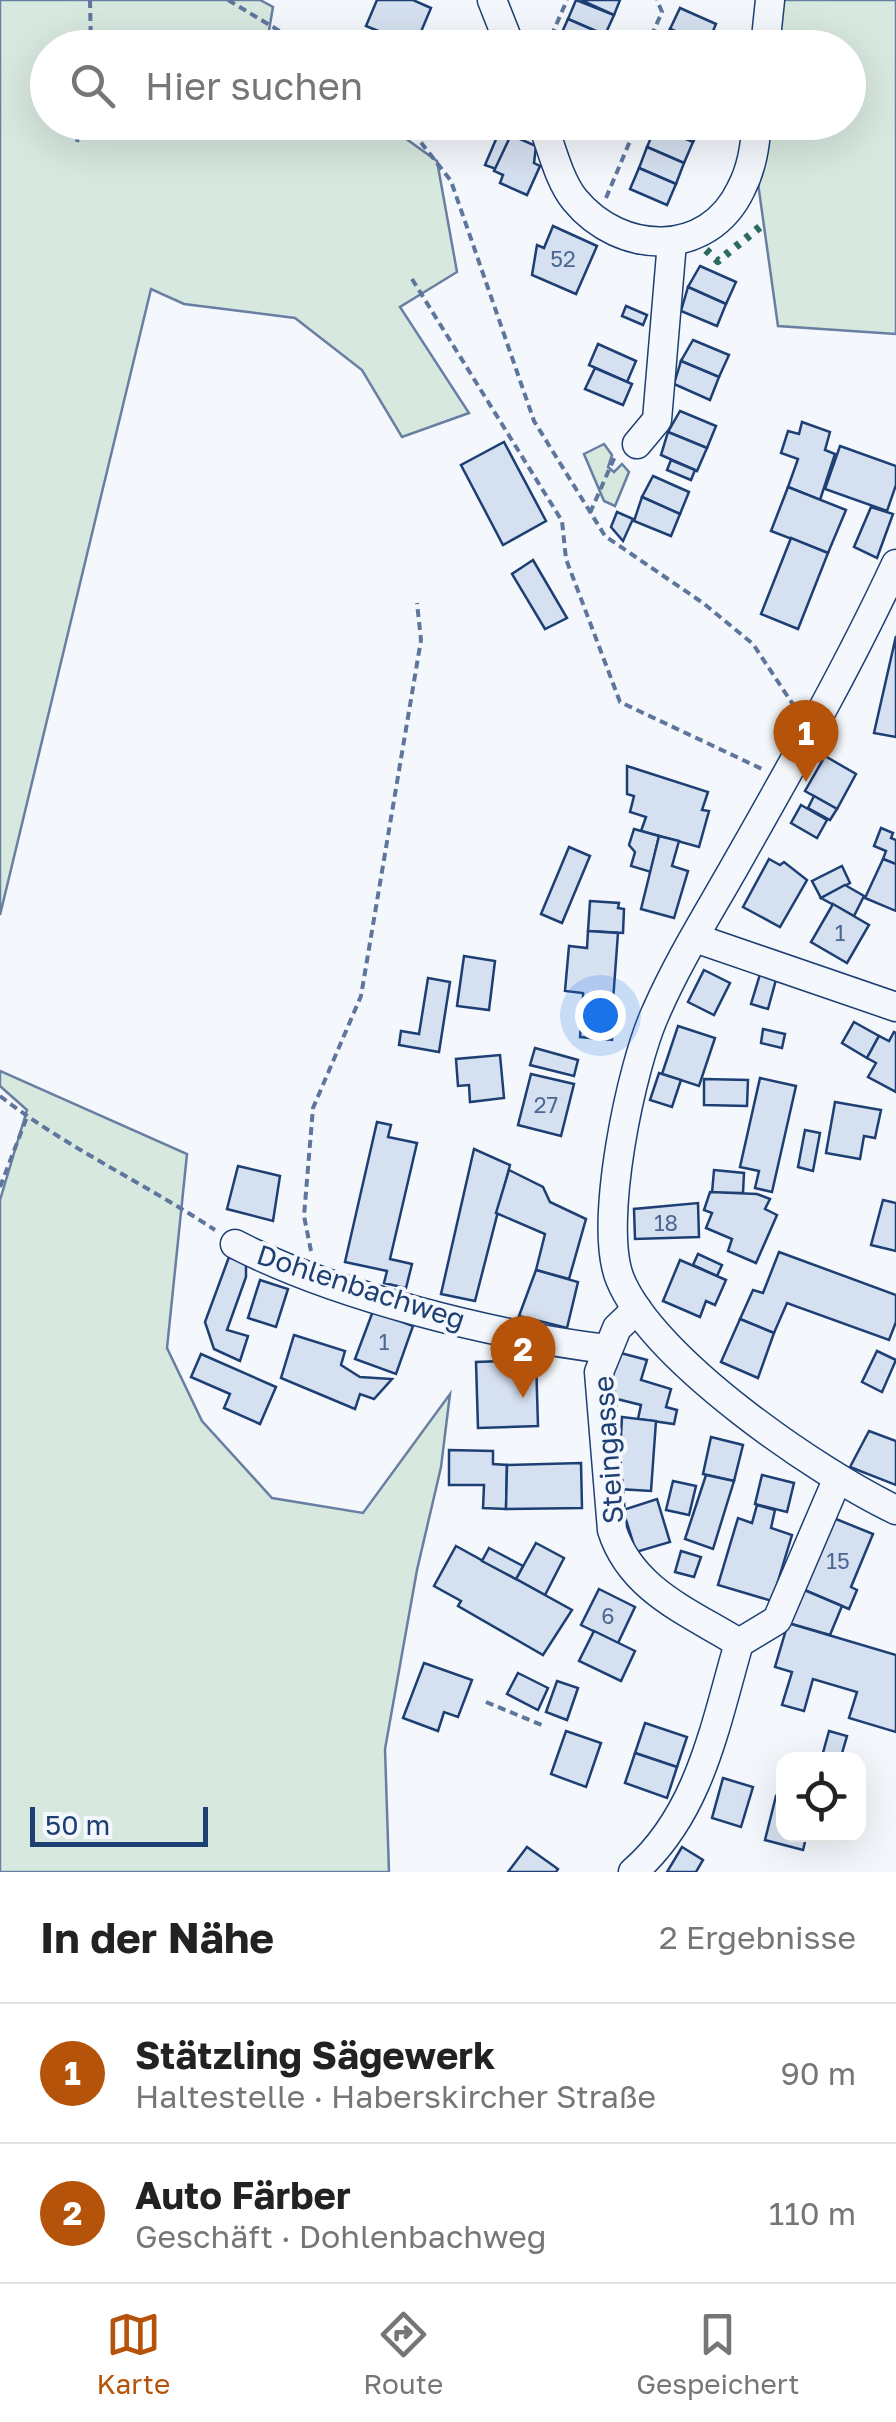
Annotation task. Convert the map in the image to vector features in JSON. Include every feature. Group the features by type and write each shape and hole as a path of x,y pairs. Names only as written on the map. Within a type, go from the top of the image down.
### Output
{"street":[{"path":"492,0 504,30"},
{"path":"767,30 770,0"},
{"path":"549,140 573,198 597,221 643,242 672,242 697,235 717,221 740,193 754,156 755,140"},
{"path":"637,444 657,420 672,242"},
{"path":"896,564 809,736 655,1014 624,1128 614,1256 636,1309 712,1384 837,1480 896,1510"},
{"path":"695,938 896,1007"},
{"name":"Dohlenbachweg","path":"235,1244 268,1261 345,1286 537,1340 606,1349"},
{"name":"Steingasse","path":"636,1309 618,1328 599,1372 610,1522 619,1552 634,1573 660,1596 740,1644"},
{"path":"634,1872 660,1849 684,1814 740,1644 777,1620 837,1480"}],"path":[{"path":"90,0 91,30"},
{"path":"228,0 278,30"},
{"path":"554,30 567,0"},
{"path":"654,30 662,12 657,0"},
{"path":"419,140 452,181 534,421 605,536 703,603 753,644 783,684 809,736"},
{"path":"597,221 631,140"},
{"path":"412,279 562,520 566,559 620,702 784,780"},
{"path":"590,513 612,455 637,444"},
{"path":"345,1286 311,1252 304,1216 313,1108 361,996 421,640 416,603"},
{"path":"0,1096 53,1137 155,1190 235,1244"},
{"path":"0,1187 27,1117"},
{"path":"486,1702 544,1726"}],"shaded area":[{"path":"0,0 260,0 273,7 269,30 30,30 30,140 408,140 437,161 457,272 400,307 469,413 402,437 362,370 295,318 184,304 151,289 0,915"},
{"path":"779,0 896,0 896,334 778,326 757,176 763,140 866,140 866,30 776,30"},
{"path":"604,444 612,455 608,467 614,472 622,464 629,472 615,506 604,501 584,454"},
{"path":"0,1071 187,1154 167,1348 202,1421 272,1498 363,1513 450,1394 441,1467 417,1570 385,1749 389,1872 0,1872 0,1200 27,1110 0,1086"}],"building":[{"path":"377,0 413,0 431,8 422,30 376,30 366,26"},
{"path":"576,0 614,15 607,30 593,30 568,19"},
{"path":"581,0 620,0 614,15"},
{"path":"680,8 716,24 713,30 670,29"},
{"path":"568,19 593,30 563,30"},
{"path":"496,140 509,140 496,169 485,165"},
{"path":"509,140 536,146 534,163 540,166 527,195 500,183 503,175 494,171"},
{"path":"650,140 693,142 684,163 647,147"},
{"path":"647,147 684,163 676,184 639,168"},
{"path":"639,168 676,184 667,205 630,189"},
{"path":"553,226 597,246 576,294 532,275 537,245 544,248"},
{"path":"700,266 736,282 726,304 688,287"},
{"path":"688,287 726,304 717,326 681,311"},
{"path":"626,306 647,315 643,325 622,316"},
{"path":"693,340 729,355 719,377 681,361"},
{"path":"598,344 636,361 627,382 589,365"},
{"path":"681,361 719,377 710,400 674,384"},
{"path":"595,368 632,384 623,405 585,389"},
{"path":"680,411 716,426 707,448 668,432"},
{"path":"802,422 830,432 825,450 835,454 820,500 788,487 798,459 781,453 788,431 799,434"},
{"path":"668,432 707,448 697,471 661,455"},
{"path":"504,442 546,521 503,545 461,465"},
{"path":"840,446 896,466 896,485 887,511 825,489"},
{"path":"671,460 695,470 691,480 667,470"},
{"path":"653,476 689,492 680,514 642,497"},
{"path":"788,487 846,510 828,553 771,531"},
{"path":"642,497 680,514 671,536 634,521"},
{"path":"871,507 893,514 877,558 854,547"},
{"path":"617,512 633,519 623,541 611,527"},
{"path":"791,538 828,553 798,629 761,614"},
{"path":"533,560 567,618 545,629 512,574"},
{"path":"896,636 896,737 874,733"},
{"path":"825,756 856,774 837,809 805,791"},
{"path":"627,766 708,792 702,810 709,811 699,847 641,831 646,817 630,812 634,796 627,794"},
{"path":"814,796 837,809 830,820 808,808"},
{"path":"801,805 827,820 817,838 791,823"},
{"path":"881,828 893,833 891,838 896,840 896,864 883,859 886,851 874,846"},
{"path":"634,829 659,836 651,872 631,866 635,852 629,845"},
{"path":"659,836 679,841 672,866 688,871 674,918 641,909"},
{"path":"569,847 590,856 562,923 541,914"},
{"path":"769,859 780,865 784,862 807,880 780,927 743,907"},
{"path":"883,859 896,864 896,911 865,898"},
{"path":"842,866 850,883 821,898 812,881"},
{"path":"845,885 864,896 854,916 821,898"},
{"path":"590,901 619,903 618,908 624,909 623,933 588,931"},
{"path":"833,904 869,925 847,963 811,942"},
{"path":"588,931 618,933 613,1001 583,999 583,993 565,991 569,946 587,948"},
{"path":"464,956 495,961 489,1010 457,1006"},
{"path":"704,970 730,983 714,1015 688,1002"},
{"path":"761,971 777,976 768,1009 751,1004"},
{"path":"428,978 450,982 439,1052 399,1045 401,1031 419,1034"},
{"path":"583,999 615,1002 612,1040 580,1037"},
{"path":"854,1022 879,1036 867,1058 842,1043"},
{"path":"678,1026 715,1038 699,1086 662,1074"},
{"path":"763,1029 785,1034 782,1048 761,1043"},
{"path":"894,1032 896,1092 868,1077 876,1063 867,1058 879,1036 889,1041"},
{"path":"535,1048 578,1060 574,1076 530,1065"},
{"path":"500,1055 504,1098 470,1102 469,1085 458,1086 456,1059"},
{"path":"659,1073 681,1080 672,1107 650,1100"},
{"path":"531,1074 574,1084 561,1136 518,1125"},
{"path":"760,1078 796,1086 772,1192 755,1188 759,1171 740,1167"},
{"path":"704,1079 748,1080 747,1106 704,1105"},
{"path":"835,1102 881,1110 875,1138 864,1136 860,1159 826,1153"},
{"path":"377,1122 391,1125 388,1137 417,1143 390,1259 412,1264 406,1288 384,1283 387,1271 345,1262"},
{"path":"805,1130 820,1133 813,1171 798,1167"},
{"path":"474,1149 510,1165 475,1301 441,1294"},
{"path":"238,1166 280,1176 273,1221 227,1209"},
{"path":"509,1170 543,1187 550,1202 586,1219 569,1279 536,1270 545,1234 496,1213"},
{"path":"714,1170 744,1173 743,1193 712,1193"},
{"path":"710,1192 757,1194 770,1199 765,1209 777,1215 756,1263 728,1251 732,1239 706,1228 712,1213 704,1210"},
{"path":"883,1200 896,1203 896,1251 871,1245"},
{"path":"698,1203 699,1237 635,1239 634,1209"},
{"path":"779,1252 896,1295 896,1322 889,1340 787,1303 774,1333 740,1319 753,1290 763,1293"},
{"path":"698,1254 722,1265 717,1276 693,1265"},
{"path":"229,1257 246,1264 246,1277 227,1330 248,1336 240,1361 214,1349 205,1322"},
{"path":"680,1260 726,1280 715,1305 706,1301 700,1317 663,1301"},
{"path":"536,1270 578,1282 567,1328 519,1316"},
{"path":"260,1280 288,1289 276,1327 248,1318"},
{"path":"373,1311 413,1326 396,1374 355,1359"},
{"path":"740,1319 774,1333 758,1378 721,1362"},
{"path":"294,1335 345,1351 341,1365 360,1377 392,1379 374,1399 360,1394 355,1409 281,1378"},
{"path":"613,1351 647,1360 641,1380 671,1389 666,1407 677,1410 674,1424 638,1419 641,1405 609,1397"},
{"path":"877,1351 896,1360 882,1392 862,1382"},
{"path":"201,1354 276,1387 260,1424 224,1408 230,1394 191,1377"},
{"path":"536,1360 538,1426 478,1428 476,1362"},
{"path":"622,1417 656,1421 651,1491 618,1489"},
{"path":"869,1431 896,1441 896,1485 850,1467"},
{"path":"711,1437 743,1445 734,1481 703,1474"},
{"path":"449,1450 493,1451 493,1464 507,1465 506,1509 483,1508 484,1485 449,1485"},
{"path":"581,1463 582,1508 506,1509 507,1465"},
{"path":"706,1475 734,1481 713,1549 685,1539"},
{"path":"762,1475 794,1483 787,1512 755,1504"},
{"path":"673,1481 696,1486 689,1515 666,1510"},
{"path":"657,1499 670,1542 636,1552 623,1510"},
{"path":"757,1505 775,1510 771,1528 792,1535 772,1601 718,1585 738,1518 752,1523"},
{"path":"831,1517 873,1534 851,1587 857,1590 849,1609 802,1589"},
{"path":"536,1543 564,1558 545,1595 516,1579"},
{"path":"456,1546 572,1610 543,1655 458,1606 461,1601 434,1586"},
{"path":"489,1548 523,1566 516,1579 482,1561"},
{"path":"681,1551 701,1557 694,1577 675,1572"},
{"path":"599,1589 635,1607 618,1643 581,1625"},
{"path":"802,1589 842,1606 830,1635 788,1623"},
{"path":"788,1623 896,1655 896,1732 849,1718 857,1692 813,1679 804,1711 782,1705 792,1672 775,1667"},
{"path":"594,1631 635,1651 621,1681 579,1661"},
{"path":"424,1663 472,1680 458,1717 444,1712 438,1731 403,1718"},
{"path":"518,1673 548,1688 538,1710 507,1694"},
{"path":"557,1681 578,1688 567,1720 546,1712"},
{"path":"645,1723 687,1737 677,1767 635,1753"},
{"path":"566,1731 601,1743 586,1787 551,1774"},
{"path":"829,1731 847,1736 842,1752 823,1752"},
{"path":"635,1753 677,1767 667,1798 625,1783"},
{"path":"723,1778 753,1787 741,1827 712,1818"},
{"path":"776,1796 776,1842 805,1842 803,1850 765,1840"},
{"path":"527,1847 558,1869 556,1872 508,1872"},
{"path":"682,1847 703,1860 696,1872 667,1872"}],"hedge":[{"path":"706,250 718,261 760,227"}],"place":[{"name":"Stätzling Sägewerk","path":"806,782"},
{"name":"Auto Färber","path":"523,1398"}]}
